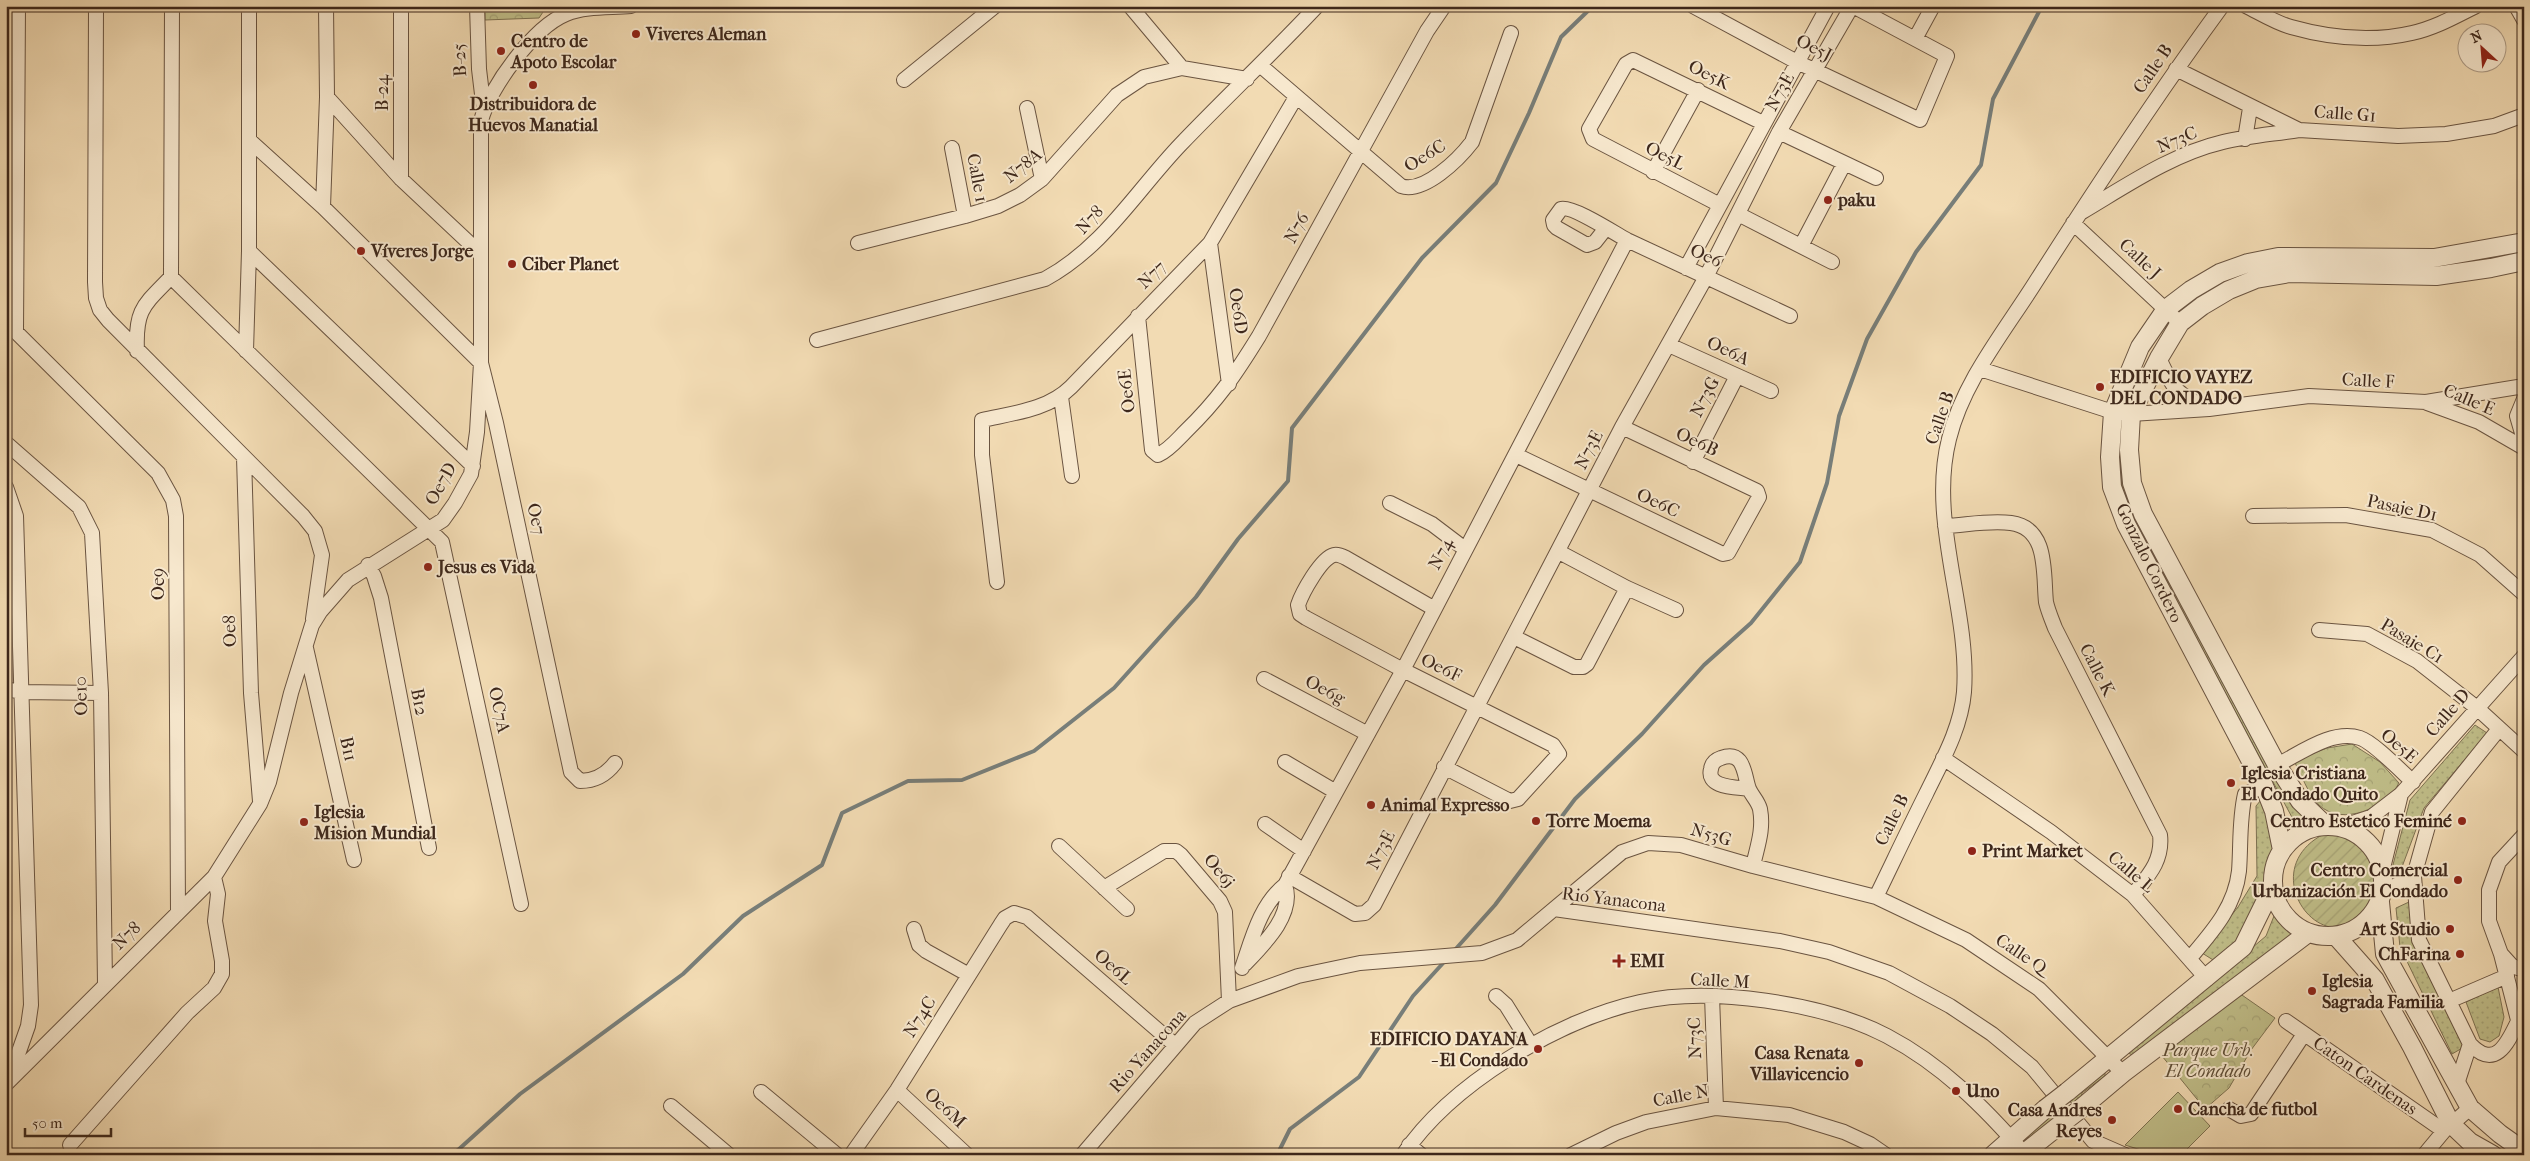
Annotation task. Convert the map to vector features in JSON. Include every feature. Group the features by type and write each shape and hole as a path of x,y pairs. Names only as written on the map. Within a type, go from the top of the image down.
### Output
{"street":[{"path":"11,327 18,6"},
{"path":"96,6 96,298 100,310 137,351 244,457 315,531 322,555 312,625"},
{"path":"137,351 136,326 138,317 152,297 171,277 172,6"},
{"path":"246,351 249,251 249,6"},
{"path":"323,207 327,97 326,6"},
{"name":"B-24","path":"401,6 401,179"},
{"name":"B-25","path":"477,6 479,69 484,111"},
{"path":"484,111 489,100 528,45 556,12 631,6"},
{"path":"904,80 995,6"},
{"path":"1130,6 1182,68 1247,79"},
{"name":"N78","path":"817,340 1045,279 1070,266 1092,246 1182,143 1260,66 1317,6"},
{"name":"N76","path":"1162,453 1194,423 1229,384 1426,32 1444,6"},
{"name":"Oe5J","path":"1693,6 1797,62 1920,120 1947,56 1915,39"},
{"name":"N73E","path":"1686,268 1828,6"},
{"path":"1852,6 1915,39 1933,6"},
{"name":"N73E","path":"1287,881 1355,914 1365,913 1374,905 1444,767 1559,552 1622,427 1706,277 1779,132 1852,6"},
{"name":"Calle B","path":"1876,897 1943,758 1962,712 1964,663 1945,526 1944,471 1949,441 1958,411 1980,369 2077,218 2176,69 2222,6"},
{"path":"2246,6 2289,27 2336,37 2383,37 2413,33 2443,22 2476,6"},
{"path":"2516,6 2524,20"},
{"name":"Oe6C","path":"1260,66 1401,186 1414,188 1446,169 1461,156 1472,142 1511,33"},
{"name":"Oe5K","path":"1594,139 1589,129 1626,64 1637,60 1763,123"},
{"name":"N78A","path":"858,242 965,216 1005,202 1042,179 1118,95 1144,77 1182,68"},
{"name":"Calle G1","path":"2176,69 2250,108 2299,130 2398,136 2446,134 2494,126 2524,116"},
{"path":"1653,172 1698,90"},
{"path":"327,97 401,179 481,254"},
{"name":"N77","path":"997,582 982,455 982,420 1042,406 1061,397 1210,242 1296,97"},
{"path":"1027,108 1042,179"},
{"path":"2245,139 2250,108"},
{"name":"Oe7D","path":"260,804 269,782 312,625 320,612 344,585 368,565 430,530 443,520 455,503 473,466 481,363 482,121 484,111"},
{"name":"N73C","path":"2077,218 2142,177 2186,154 2222,142 2299,130"},
{"path":"1779,132 1876,178"},
{"name":"Oe5L","path":"1594,139 1653,172 1720,205"},
{"path":"249,140 323,207 481,363"},
{"name":"Calle 1","path":"952,148 965,216"},
{"path":"1801,246 1844,164"},
{"path":"1738,214 1832,262"},
{"name":"Calle J","path":"2077,218 2180,323"},
{"name":"Oe6","path":"1606,228 1627,240 1790,316"},
{"name":"N74","path":"1287,881 1403,670 1433,608 1516,455 1627,240"},
{"name":"Oe6D","path":"1210,242 1229,384"},
{"name":"Gonzalo Cordero","path":"2282,850 2274,811 2264,786 2126,524 2112,487 2110,457 2113,412 2140,346 2166,310 2191,290 2220,273 2248,262 2278,257 2434,258 2524,242"},
{"path":"249,251 473,466"},
{"name":"Gonzalo Cordero","path":"2333,826 2300,802 2278,765 2143,514 2132,483 2129,450 2132,414 2159,358 2180,323 2229,290 2256,279 2290,273 2436,276 2492,268 2524,261"},
{"name":"OC7A","path":"171,277 437,536 445,550 521,904"},
{"name":"Oe6E","path":"1138,316 1152,450 1155,454 1162,453"},
{"name":"Oe9","path":"11,327 158,473 173,500 176,516 178,912"},
{"name":"Oe6A","path":"1669,345 1771,391"},
{"path":"2159,358 2172,386 2181,395 2209,409"},
{"name":"Oe7","path":"481,363 496,422 571,772 580,781 588,781 604,775 614,763"},
{"name":"Calle F","path":"1980,369 2113,412 2132,414 2209,409 2309,396 2426,402 2524,386"},
{"name":"N73G","path":"1693,462 1737,376"},
{"path":"1061,397 1072,476"},
{"path":"2524,399 2517,416 2524,440"},
{"name":"Calle E","path":"2426,402 2478,422 2524,448"},
{"name":"Oe6B","path":"1622,427 1757,491 1759,497 1730,551"},
{"name":"Oe10","path":"6,443 79,507 92,533 100,693 105,984"},
{"name":"Oe6C","path":"1516,455 1723,554 1730,551"},
{"name":"Oe8","path":"244,457 250,693 260,804"},
{"path":"6,487 16,516 31,1005 28,1026 7,1083"},
{"path":"1390,503 1432,524 1465,549"},
{"name":"Pasaje D1","path":"2253,516 2346,516 2432,530 2480,555 2524,594"},
{"name":"Calle K","path":"1945,526 2009,523 2022,526 2037,540 2042,550 2047,605 2055,628 2160,835 2160,856 2156,866 2133,895"},
{"path":"1559,552 1627,588 1676,610"},
{"name":"Oe6F","path":"1433,608 1354,563 1336,555 1330,557 1317,571 1298,605 1300,614 1306,618 1403,670 1554,745 1558,750 1558,757 1522,795 1510,801 1444,767"},
{"name":"B12","path":"368,565 378,586 429,848"},
{"path":"1514,637 1574,667 1584,667 1627,588"},
{"name":"Pasaje C1","path":"2318,630 2367,634 2417,661 2477,708 2524,751"},
{"name":"B11","path":"306,646 354,860"},
{"name":"Calle D","path":"2333,826 2371,817 2401,794 2524,656"},
{"name":"Oe6g","path":"1264,679 1368,734"},
{"path":"6,689 21,692 100,693"},
{"path":"2499,729 2432,812 2414,876 2417,932 2470,1044 2482,1054 2492,1054 2502,1049 2512,1036 2521,1015 2489,921 2489,890 2499,862 2524,835"},
{"name":"Oe5E","path":"2278,765 2330,739 2347,736 2361,738 2413,782"},
{"name":"Calle L","path":"1943,758 2051,832 2133,895 2207,979"},
{"path":"1285,762 1336,792"},
{"path":"2190,958 2221,921 2232,898 2239,872 2240,818 2245,794 2264,786"},
{"path":"1749,789 1756,798 1762,822 1761,837 1753,866"},
{"path":"2401,794 2383,868 2382,897 2385,954 2470,1108 2524,1151"},
{"name":"N78","path":"7,1083 214,877 260,804"},
{"path":"1265,824 1304,851"},
{"path":"2383,868 2374,849 2359,834 2333,826 2309,829 2282,850 2274,867 2273,886 2277,904 2288,920 2308,933 2324,937 2336,936 2360,927 2372,916 2382,897 2414,876"},
{"name":"N53G","path":"1554,909 1614,858 1637,845 1648,843 1681,845 1753,866 1876,897"},
{"path":"1059,846 1127,909"},
{"name":"Oe6j","path":"1104,888 1164,851 1176,851 1181,855 1220,901 1224,912 1229,1001"},
{"path":"70,1145 188,1013 214,988 222,974 222,961 215,921 218,894 214,877"},
{"path":"1228,980 1262,947 1281,918 1288,898 1287,881"},
{"path":"1994,1155 2045,1109 2111,1058 2243,947 2273,886"},
{"name":"Calle Q","path":"1876,897 1966,940 2039,989 2111,1058 2124,1073"},
{"name":"Rio Yanacona","path":"1082,1155 1195,1023 1229,1001 1298,976 1360,963 1469,955 1491,951 1517,940 1554,909 1780,941 1829,952 1889,973 1950,1006 1992,1034 2032,1067 2093,1141 2125,1155"},
{"name":"N74C","path":"851,1155 897,1090 1005,918 1014,914 1028,916"},
{"name":"Oe6L","path":"1028,916 1175,1045"},
{"path":"914,929 919,945 926,951 969,975"},
{"path":"2023,1154 2124,1073 2308,933"},
{"name":"Caton Cardenas","path":"2336,936 2359,961 2383,995 2412,1047 2447,1127"},
{"path":"2501,954 2512,966 2524,970"},
{"path":"2449,1001 2507,976"},
{"path":"2383,995 2401,984"},
{"path":"1496,996 1506,1005 1531,1045"},
{"name":"N73C","path":"1712,996 1716,1108"},
{"name":"Calle M","path":"1421,1155 1406,1150 1448,1105 1502,1063 1531,1045 1589,1018 1640,1002 1712,996 1785,1004 1855,1022 1886,1036 1914,1052 1958,1084 1985,1108 2023,1154"},
{"name":"Caton Cardenas","path":"2286,1021 2492,1155"},
{"path":"2229,1109 2241,1116 2251,1114 2304,1034"},
{"path":"2412,1047 2431,1037"},
{"path":"2457,1084 2470,1044"},
{"name":"Oe6M","path":"897,1090 967,1155"},
{"path":"761,1092 837,1155"},
{"path":"671,1106 729,1155"},
{"name":"Calle N","path":"1571,1155 1616,1133 1646,1122 1716,1108 1789,1115 1844,1132 1870,1144 1886,1155"},
{"path":"2424,1155 2447,1127 2470,1108"}],"green space":[{"path":"485,6 547,6 539,18 485,20"},
{"path":"2128,427 2140,516 2303,817 2294,821 2132,520 2122,485 2118,453 2117,428"},
{"path":"2475,725 2487,733 2424,808 2399,875 2389,880 2410,800"},
{"path":"2352,744 2380,762 2399,783 2393,792 2374,807 2363,812 2339,814 2319,805 2308,790 2294,761 2327,748"},
{"path":"2266,794 2276,847 2270,885 2240,944 2218,963 2202,953 2238,907 2257,876 2256,806"},
{"path":"2324,834 2343,835 2358,843 2370,857 2378,883 2374,901 2364,916 2356,922 2339,928 2323,925 2309,915 2299,901 2294,884 2295,866 2305,848"},
{"path":"2409,902 2412,937 2464,1047 2452,1054 2400,947 2396,908"},
{"path":"2276,911 2289,929 2299,935 2137,1057 2128,1053 2266,936"},
{"path":"2498,987 2504,1017 2499,1036 2490,1042 2480,1039 2466,1002"},
{"name":"Parque Urb. El Condado","path":"2239,993 2275,1018 2251,1050 2229,1088 2205,1109 2162,1056"},
{"path":"2105,1072 2105,1076 2082,1093 2080,1102 2034,1139 2027,1137 2027,1130"},
{"name":"Cancha de futbol","path":"2178,1092 2210,1126 2181,1155 2157,1155 2125,1145"}],"waterway":[{"path":"448,1155 458,1150 520,1094 683,974 743,916 822,865 842,813 908,781 962,780 1034,751 1114,688 1196,597 1238,539 1288,481 1292,428 1422,258 1496,183 1529,113 1561,37 1593,6"},
{"path":"1453,952 1495,905 1575,799 1642,734 1704,665 1751,623 1800,562 1827,483 1839,416 1867,339 1916,252 1981,165 1993,99 2042,6"},
{"path":"1277,1155 1290,1129 1359,1077 1413,996 1445,961"}],"place":[{"name":"Viveres Aleman","path":"636,34"},
{"name":"Centro de Apoto Escolar","path":"501,51"},
{"name":"Distribuidora de Huevos Manatial","path":"533,85"},
{"name":"paku","path":"1828,200"},
{"name":"Víveres Jorge","path":"361,251"},
{"name":"Ciber Planet","path":"512,264"},
{"name":"EDIFICIO VAYEZ DEL CONDADO","path":"2100,387"},
{"name":"Jesus es Vida","path":"428,567"},
{"name":"Iglesia Cristiana El Condado Quito","path":"2231,783"},
{"name":"Animal Expresso","path":"1371,805"},
{"name":"Torre Moema","path":"1536,821"},
{"name":"Centro Estetico Feminé","path":"2462,821"},
{"name":"Iglesia Mision Mundial","path":"304,822"},
{"name":"Print Market","path":"1972,851"},
{"name":"Centro Comercial Urbanización El Condado","path":"2458,880"},
{"name":"Art Studio","path":"2450,929"},
{"name":"ChFarina","path":"2460,954"},
{"name":"EMI","path":"1619,961"},
{"name":"Iglesia Sagrada Familia","path":"2312,991"},
{"name":"EDIFICIO DAYANA - El Condado","path":"1538,1049"},
{"name":"Casa Renata Villavicencio","path":"1859,1063"},
{"name":"Uno","path":"1956,1091"},
{"name":"Cancha de futbol","path":"2178,1109"},
{"name":"Casa Andres Reyes","path":"2112,1120"}]}
